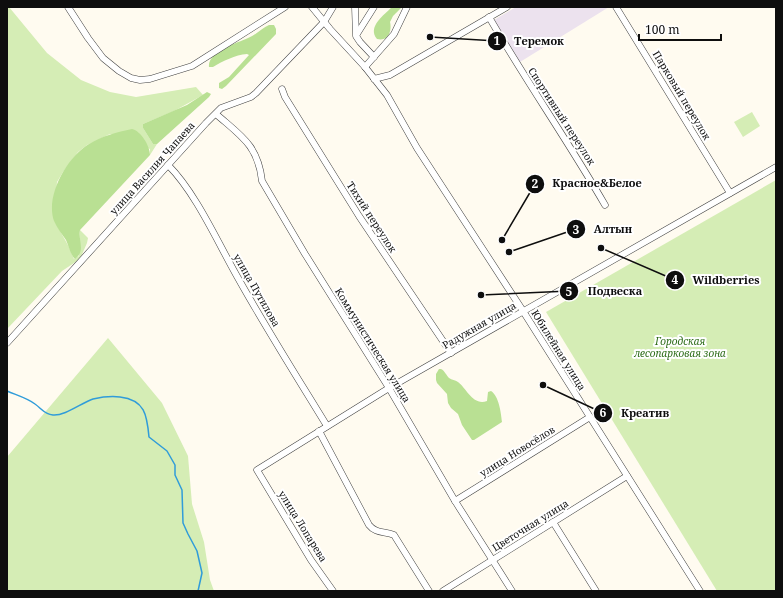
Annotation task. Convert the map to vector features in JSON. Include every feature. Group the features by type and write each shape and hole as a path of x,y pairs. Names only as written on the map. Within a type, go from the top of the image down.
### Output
{"street":[{"path":"68,7 103,58 131,78 140,80 150,79 192,66 285,7"},
{"name":"Юбилейная улица","path":"312,7 366,67 387,95 417,148 523,311 700,591"},
{"name":"улица Василия Чапаева","path":"7,342 221,108 251,97 256,93 324,22 333,7"},
{"path":"356,7 356,36 374,57"},
{"path":"356,36 374,7"},
{"path":"366,67 394,34 408,7"},
{"path":"374,79 390,75 507,7"},
{"name":"Парковый переулок","path":"616,7 730,193"},
{"name":"Спортивный переулок","path":"489,17 605,205"},
{"name":"Тихий переулок","path":"282,89 285,97 359,216 451,353"},
{"name":"Коммунистическая улица","path":"216,114 245,140 253,150 256,156 262,181 305,254 389,388 456,501 512,591"},
{"name":"улица Путилова","path":"168,165 176,173 197,206 239,280 327,426"},
{"name":"Радужная улица","path":"257,470 389,388 776,167"},
{"name":"улица Новосёлов","path":"456,501 590,417"},
{"path":"319,431 368,525 377,532 390,533 394,535 429,591"},
{"name":"улица Лопарева","path":"257,470 312,560 333,591"},
{"name":"Цветочная улица","path":"442,591 627,476"},
{"path":"553,522 596,591"}],"shaded area":[{"path":"516,7 609,7 520,62 494,20"}],"green space":[{"path":"7,7 9,7 47,53 81,80 110,92 136,97 196,87 203,95 174,111 143,124 143,128 153,144 157,144 150,155 150,149 110,134 87,145 78,152 57,182 54,220 74,259 79,256 80,230 88,238 87,243 80,259 62,271 7,329"},
{"path":"392,7 402,7 393,16 390,22 389,35 384,39 377,39 374,35 375,26 381,17"},
{"path":"269,25 274,25 276,34 226,86 222,89 219,88 219,83 229,77 249,55 238,56 213,67 209,67 213,57 230,45 251,37"},
{"path":"207,92 211,94 209,97 157,144 153,144 143,128 143,124 187,105"},
{"path":"752,112 760,126 743,137 734,122"},
{"path":"132,129 139,133 144,139 150,151 150,155 80,230 81,249 80,253 75,259 66,240 54,221 52,211 55,189 66,167 81,150 99,139 121,131"},
{"name":"Городская лесопарковая зона","path":"776,180 776,591 717,591 546,312"},
{"path":"108,338 162,403 188,456 192,504 204,542 210,580 214,591 7,591 7,457"},
{"path":"439,369 444,371 449,378 458,382 474,399 478,401 487,401 488,392 491,391 494,393 498,401 502,422 472,440 462,425 458,414 448,403 447,394 437,383 436,374"}],"waterway":[{"path":"7,391 29,400 45,412 53,415 58,415 88,401 103,397 128,399 135,401 140,405 146,415 149,437 167,451 175,465 175,475 182,490 183,523 197,551 202,573 198,591"}],"place":[{"name":"Теремок","path":"430,37"},
{"name":"Красное&Белое","path":"502,240"},
{"name":"Wildberries","path":"601,248"},
{"name":"Алтын","path":"509,252"},
{"name":"Подвеска","path":"481,295"},
{"name":"Креатив","path":"543,385"}]}
